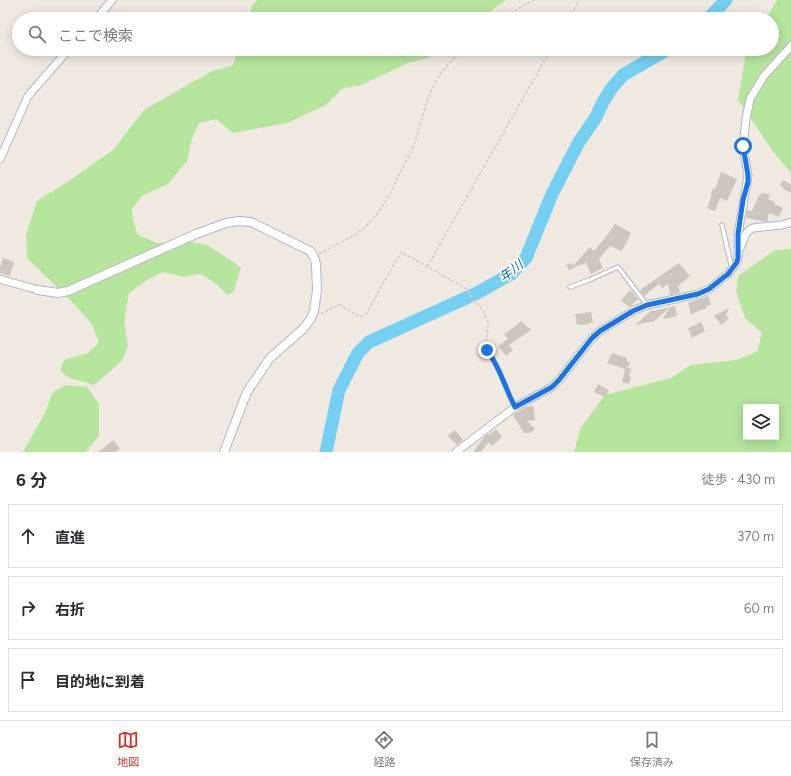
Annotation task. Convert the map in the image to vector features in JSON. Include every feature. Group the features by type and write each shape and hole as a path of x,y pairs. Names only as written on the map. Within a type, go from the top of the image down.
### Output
{"street":[{"path":"102,12 112,0"},
{"path":"456,452 515,407 552,387 592,338 600,331 633,311 647,305 698,294 709,289 717,284 732,269 737,262 739,251 738,234 748,175 743,146 750,99 764,76 791,46"},
{"path":"0,159 28,96 63,56"},
{"path":"0,279 38,290 58,293 68,291 196,234 226,223 238,221 251,222 261,226 310,251 314,257 317,290 316,303 310,320 303,329 270,358 247,392 224,452"},
{"path":"739,251 743,244 746,232 749,230 753,228 782,225 791,222"}],"lane":[{"path":"722,225 732,269"},
{"path":"570,287 618,267 647,305"}],"path":[{"path":"513,12 534,0"},
{"path":"573,12 579,0"},
{"path":"314,257 356,235 381,209 414,144 428,98 439,77 456,56"},
{"path":"427,267 548,56"},
{"path":"310,320 340,305 360,317 366,314 401,252 467,290 484,312 488,322 486,343 487,350 496,363 515,407"}],"green space":[{"path":"257,0 506,0 490,12 250,12 252,6"},
{"path":"777,0 791,0 791,173 772,150 738,100 745,56 779,56 779,12 770,12"},
{"path":"236,56 431,56 408,63 359,86 343,88 326,105 287,123 233,133 216,119 199,123 192,138 187,161 168,184 142,196 132,209 133,220 138,235 157,243 191,242 207,245 232,261 241,268 233,292 227,295 217,284 200,274 184,277 163,272 147,280 129,293 124,321 128,346 122,361 94,385 70,378 60,371 64,360 88,353 99,343 92,324 75,305 27,258 26,235 37,201 66,183 113,150 144,110 212,71 232,66"},
{"path":"791,249 791,452 574,452 581,427 605,395 671,378 691,365 736,360 757,352 762,333 745,318 736,291 738,276 775,250"},
{"path":"66,385 87,387 99,404 99,436 86,452 23,452 45,413 53,392"}],"building":[{"path":"721,172 737,179 727,201 720,198 715,211 707,208 713,188 715,189"},
{"path":"783,180 791,185 791,193 782,188 783,187 780,185"},
{"path":"761,193 770,195 768,199 775,202 774,204 783,208 779,217 769,213 767,222 746,218 747,210 752,211"},
{"path":"615,224 631,233 622,251 610,246 599,259 603,268 591,274 586,262 583,265 582,264 569,270 566,265 572,263 573,266 590,247 594,251"},
{"path":"3,258 14,262 10,276 0,273"},
{"path":"679,263 690,276 678,286 680,292 670,295 668,284 662,288 659,284 644,296 640,290"},
{"path":"630,290 638,299 630,307 621,301"},
{"path":"708,296 711,305 691,314 688,303"},
{"path":"675,306 677,316 663,319 669,308 654,321 635,325 652,310"},
{"path":"729,308 726,315 729,318 722,325 714,316"},
{"path":"591,312 593,322 589,324 577,325 575,314"},
{"path":"521,321 531,330 509,345 513,350 506,356 498,346 508,339 504,334"},
{"path":"701,322 705,331 692,338 688,328"},
{"path":"612,353 627,358 626,361 630,362 628,368 631,369 629,384 622,382 625,369 607,363"},
{"path":"598,384 609,390 605,397 594,392"},
{"path":"533,406 535,420 527,421 535,429 530,433 524,433 513,415 526,407"},
{"path":"496,429 502,437 492,446 489,442 481,452 473,452 485,436 488,434 489,435"},
{"path":"455,430 463,440 457,445 448,436"},
{"path":"114,440 120,449 115,452 98,452"}],"waterway":[{"name":"年川","path":"715,12 726,0"},
{"name":"年川","path":"326,452 339,390 358,353 369,342 477,293 511,274 526,258 552,194 579,142 596,117 611,89 623,75 656,56"}],"route":[{"path":"487,350 496,363 515,407 552,387 575,360 582,349 592,338 608,325 647,305 698,294 717,284 728,274 737,262 738,258 738,234 743,200 748,182 743,146"}]}
